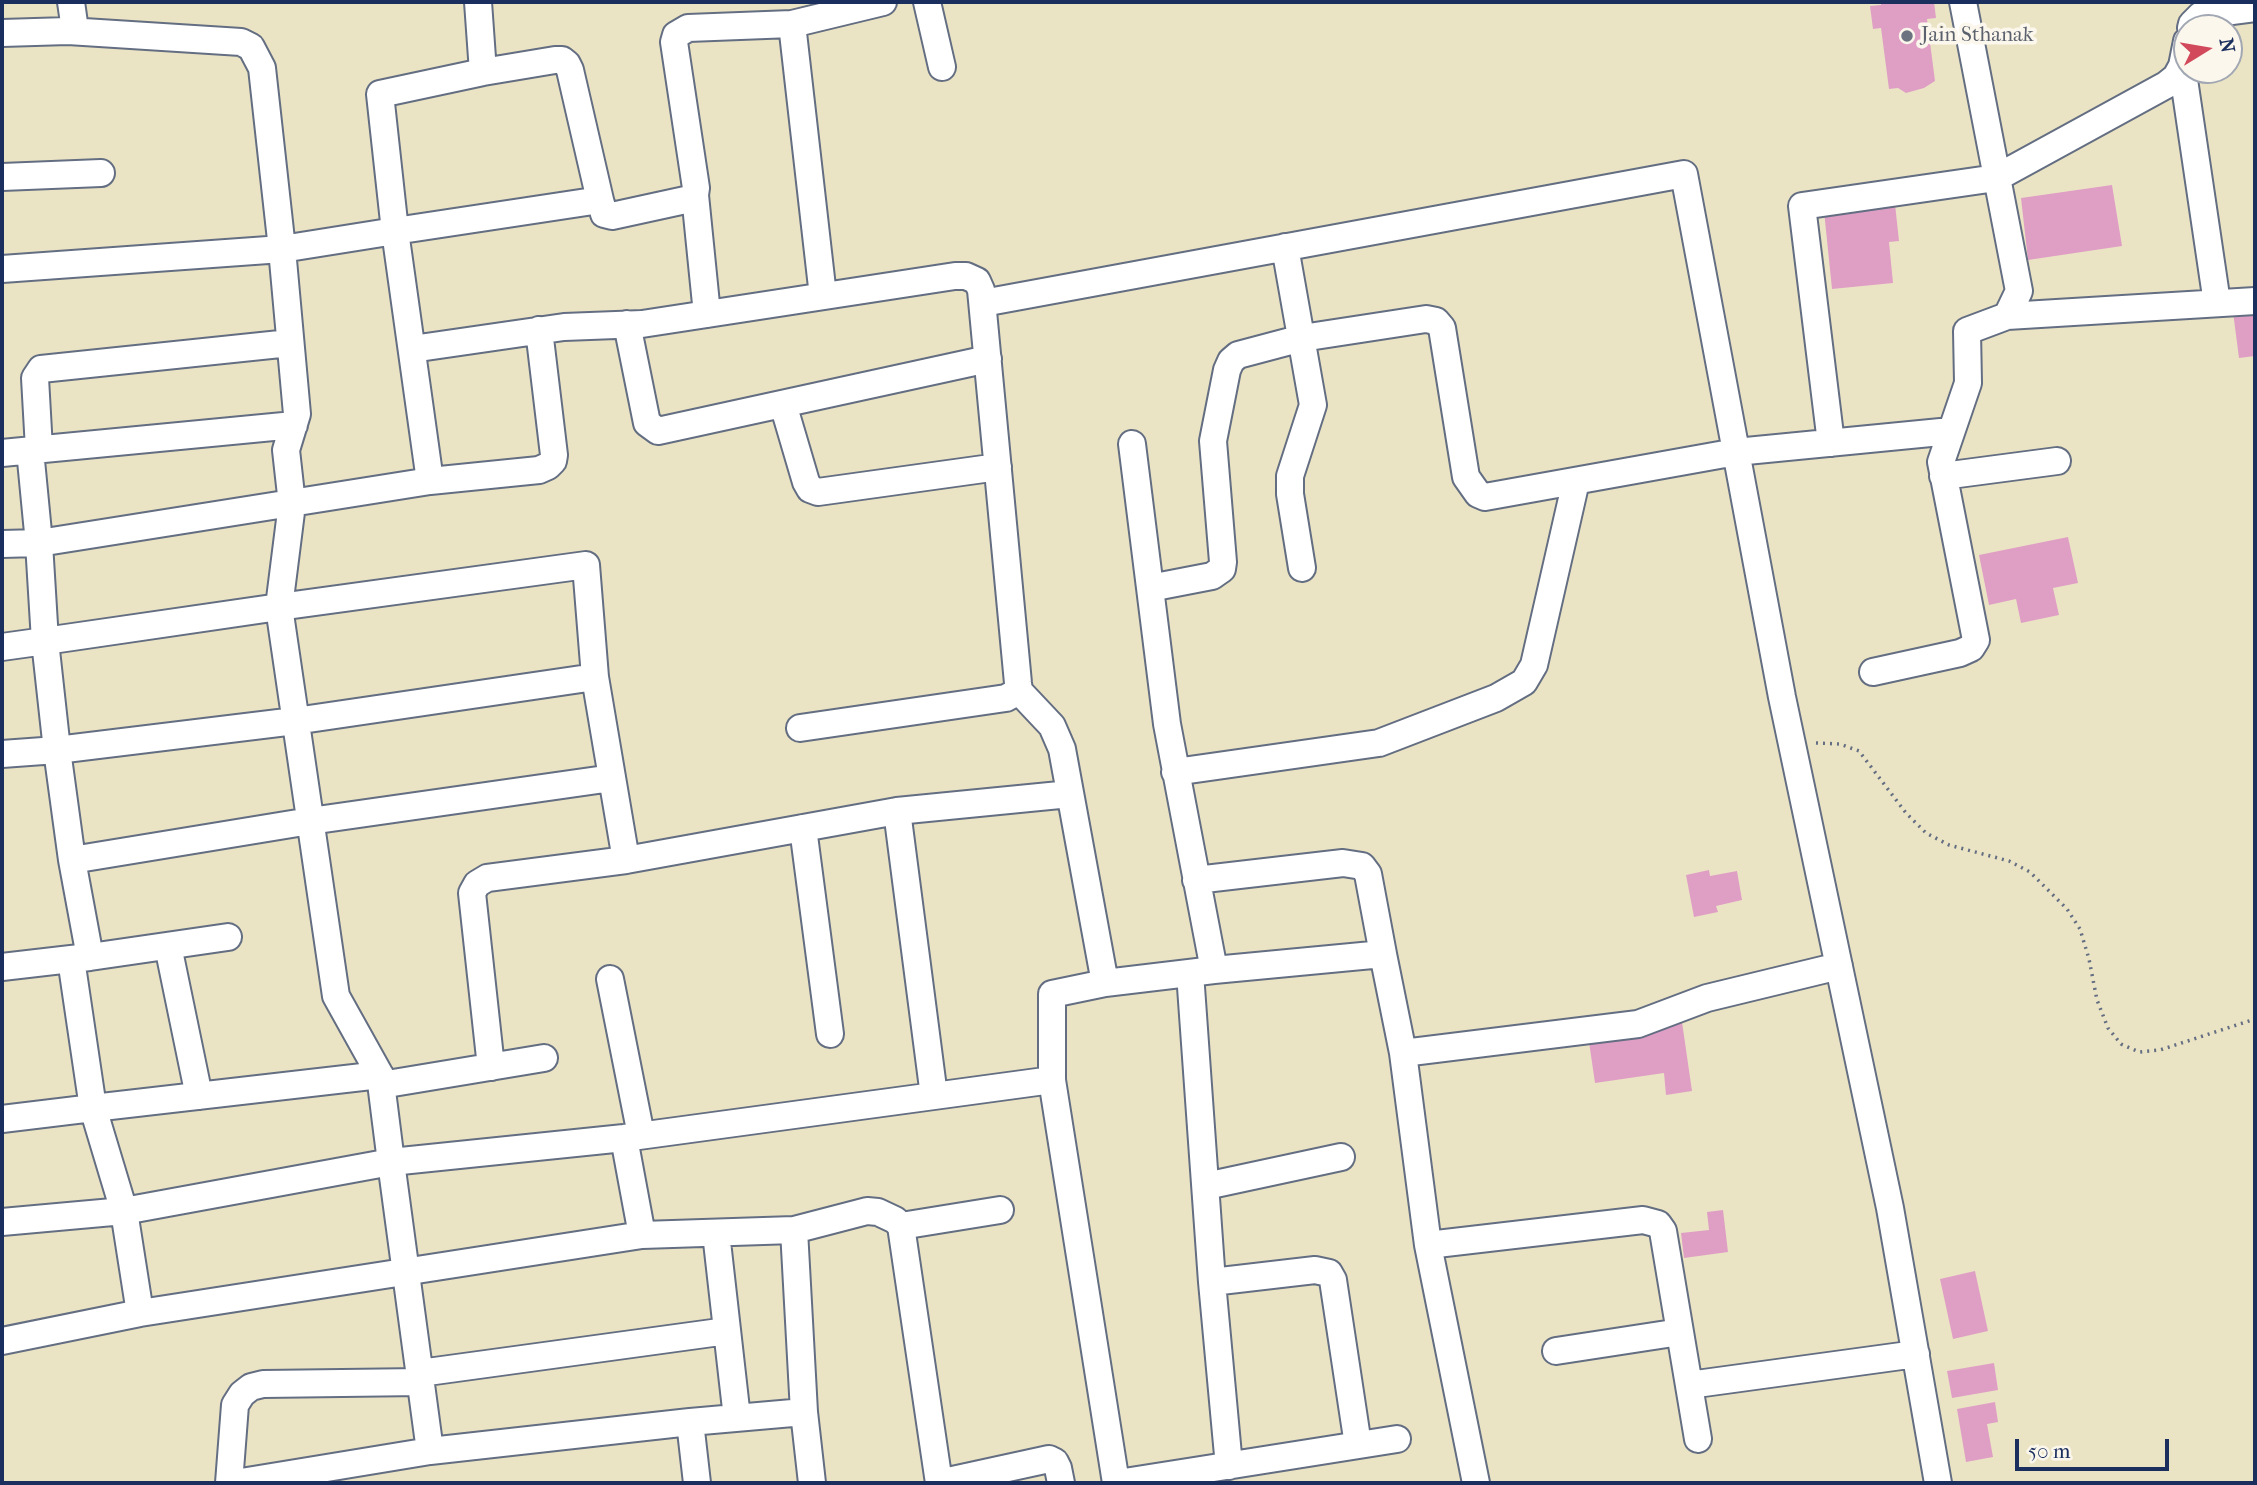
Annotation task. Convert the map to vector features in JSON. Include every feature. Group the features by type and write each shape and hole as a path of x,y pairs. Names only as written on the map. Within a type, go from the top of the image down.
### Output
{"street":[{"path":"68,31 74,23 71,2"},
{"path":"478,2 483,72"},
{"path":"707,314 696,188 674,42 676,35 688,28 792,24 883,2"},
{"path":"927,2 942,67"},
{"path":"1963,2 2019,291 2007,316"},
{"path":"2205,14 2255,8"},
{"path":"792,24 823,296"},
{"path":"2,33 68,31 241,42 251,47 262,68 297,414 286,450 292,504 279,607 337,996 380,1080 430,1451"},
{"path":"430,481 395,231 380,94 483,72 562,60 570,70 604,214 612,216 690,199 695,195"},
{"path":"1831,443 1802,206 1996,178 2173,79"},
{"path":"2189,84 2217,303"},
{"path":"2,177 100,173"},
{"path":"983,303 1684,174 1792,743 1890,1208 1938,1483"},
{"path":"2,269 282,249 600,200"},
{"path":"1285,247 1313,405 1290,476 1302,568"},
{"path":"412,349 539,330 627,324 707,314 966,276 977,281 983,303 1019,691 1052,726 1058,738 1105,983"},
{"path":"1874,672 1960,653 1971,649 1976,640 1941,462 1968,383 1967,331 2007,316 2255,301"},
{"path":"1150,588 1212,576 1222,569 1213,442 1227,370 1238,355 1302,338 1426,319 1436,321 1442,328 1466,477 1478,494 1485,496 1736,452 1951,432"},
{"path":"627,324 647,423 652,428 665,430 988,359"},
{"path":"2,544 38,542 430,481 540,470 553,461 539,330"},
{"path":"140,1313 124,1211 93,1108 72,860 45,641 34,450 35,378 41,369 290,343"},
{"path":"783,404 806,482 810,489 818,492 998,467"},
{"path":"2,453 294,425"},
{"path":"1132,444 1167,724 1196,880 1202,971 1206,1186 1229,1466"},
{"path":"1943,476 2057,461"},
{"path":"1175,772 1379,743 1496,698 1524,682 1534,665 1576,481"},
{"path":"2,647 586,565 595,677 626,860"},
{"path":"2,754 57,750 295,721 595,677"},
{"path":"800,728 1006,698 1019,691"},
{"path":"72,860 310,821 612,778"},
{"path":"491,1067 472,893 477,884 486,878 626,860 897,811 1070,794"},
{"path":"897,811 934,1096"},
{"path":"803,828 830,1034"},
{"path":"1196,880 1343,863 1362,866 1368,874 1403,1053 1429,1245 1476,1483"},
{"path":"2,967 228,937"},
{"path":"168,946 199,1096"},
{"path":"1383,954 1202,971 1105,983 1052,994 1052,1080 1117,1483 1397,1439"},
{"path":"1403,1053 1639,1024 1707,998 1839,966"},
{"path":"610,979 632,1137 642,1236"},
{"path":"2,1119 199,1096 380,1080 544,1058"},
{"path":"2,1222 124,1211 391,1162 632,1137 1052,1080"},
{"path":"1206,1186 1341,1157"},
{"path":"901,1226 1000,1210"},
{"path":"2,1341 140,1313 642,1236 794,1230 867,1211 878,1212 901,1226 939,1483 1049,1459 1055,1462 1058,1468 1061,1483"},
{"path":"1429,1245 1630,1221 1652,1221 1658,1224 1663,1231 1698,1438"},
{"path":"794,1230 804,1412 812,1483"},
{"path":"716,1233 737,1418"},
{"path":"1212,1282 1315,1270 1329,1273 1333,1280 1358,1445"},
{"path":"229,1483 236,1405 242,1394 251,1387 263,1384 420,1378 727,1331"},
{"path":"1556,1351 1680,1332"},
{"path":"1689,1385 1916,1354"},
{"path":"235,1483 430,1451 804,1412"},
{"path":"690,1422 696,1483"}],"path":[{"path":"1792,743 1840,744 1859,751 1906,813 1926,833 1950,845 2009,861 2030,872 2067,909 2080,929 2097,1000 2108,1028 2122,1044 2139,1052 2160,1050 2255,1019"}],"building":[{"path":"1881,2 1934,2 1936,18 1927,19 1935,81 1924,88 1906,93 1898,88 1889,89 1881,28 1873,29 1870,6 1881,5"},
{"path":"2112,185 2122,246 2028,260 2021,198"},
{"path":"1895,204 1899,241 1889,242 1893,283 1832,289 1824,211"},
{"path":"2255,309 2255,356 2239,358 2233,312"},
{"path":"2068,537 2078,583 2053,588 2059,615 2021,623 2016,599 1989,605 1979,555"},
{"path":"1709,870 1710,876 1737,871 1742,900 1716,906 1718,912 1694,917 1686,875"},
{"path":"1682,1022 1692,1091 1666,1095 1664,1073 1595,1083 1588,1035"},
{"path":"1723,1210 1728,1252 1684,1258 1681,1233 1709,1230 1707,1212"},
{"path":"1975,1271 1988,1331 1953,1339 1940,1279"},
{"path":"1994,1363 1998,1390 1952,1398 1947,1371"},
{"path":"1995,1402 1998,1422 1987,1424 1993,1457 1966,1462 1957,1409"}],"place":[{"name":"Jain Sthanak","path":"1907,36"}]}
